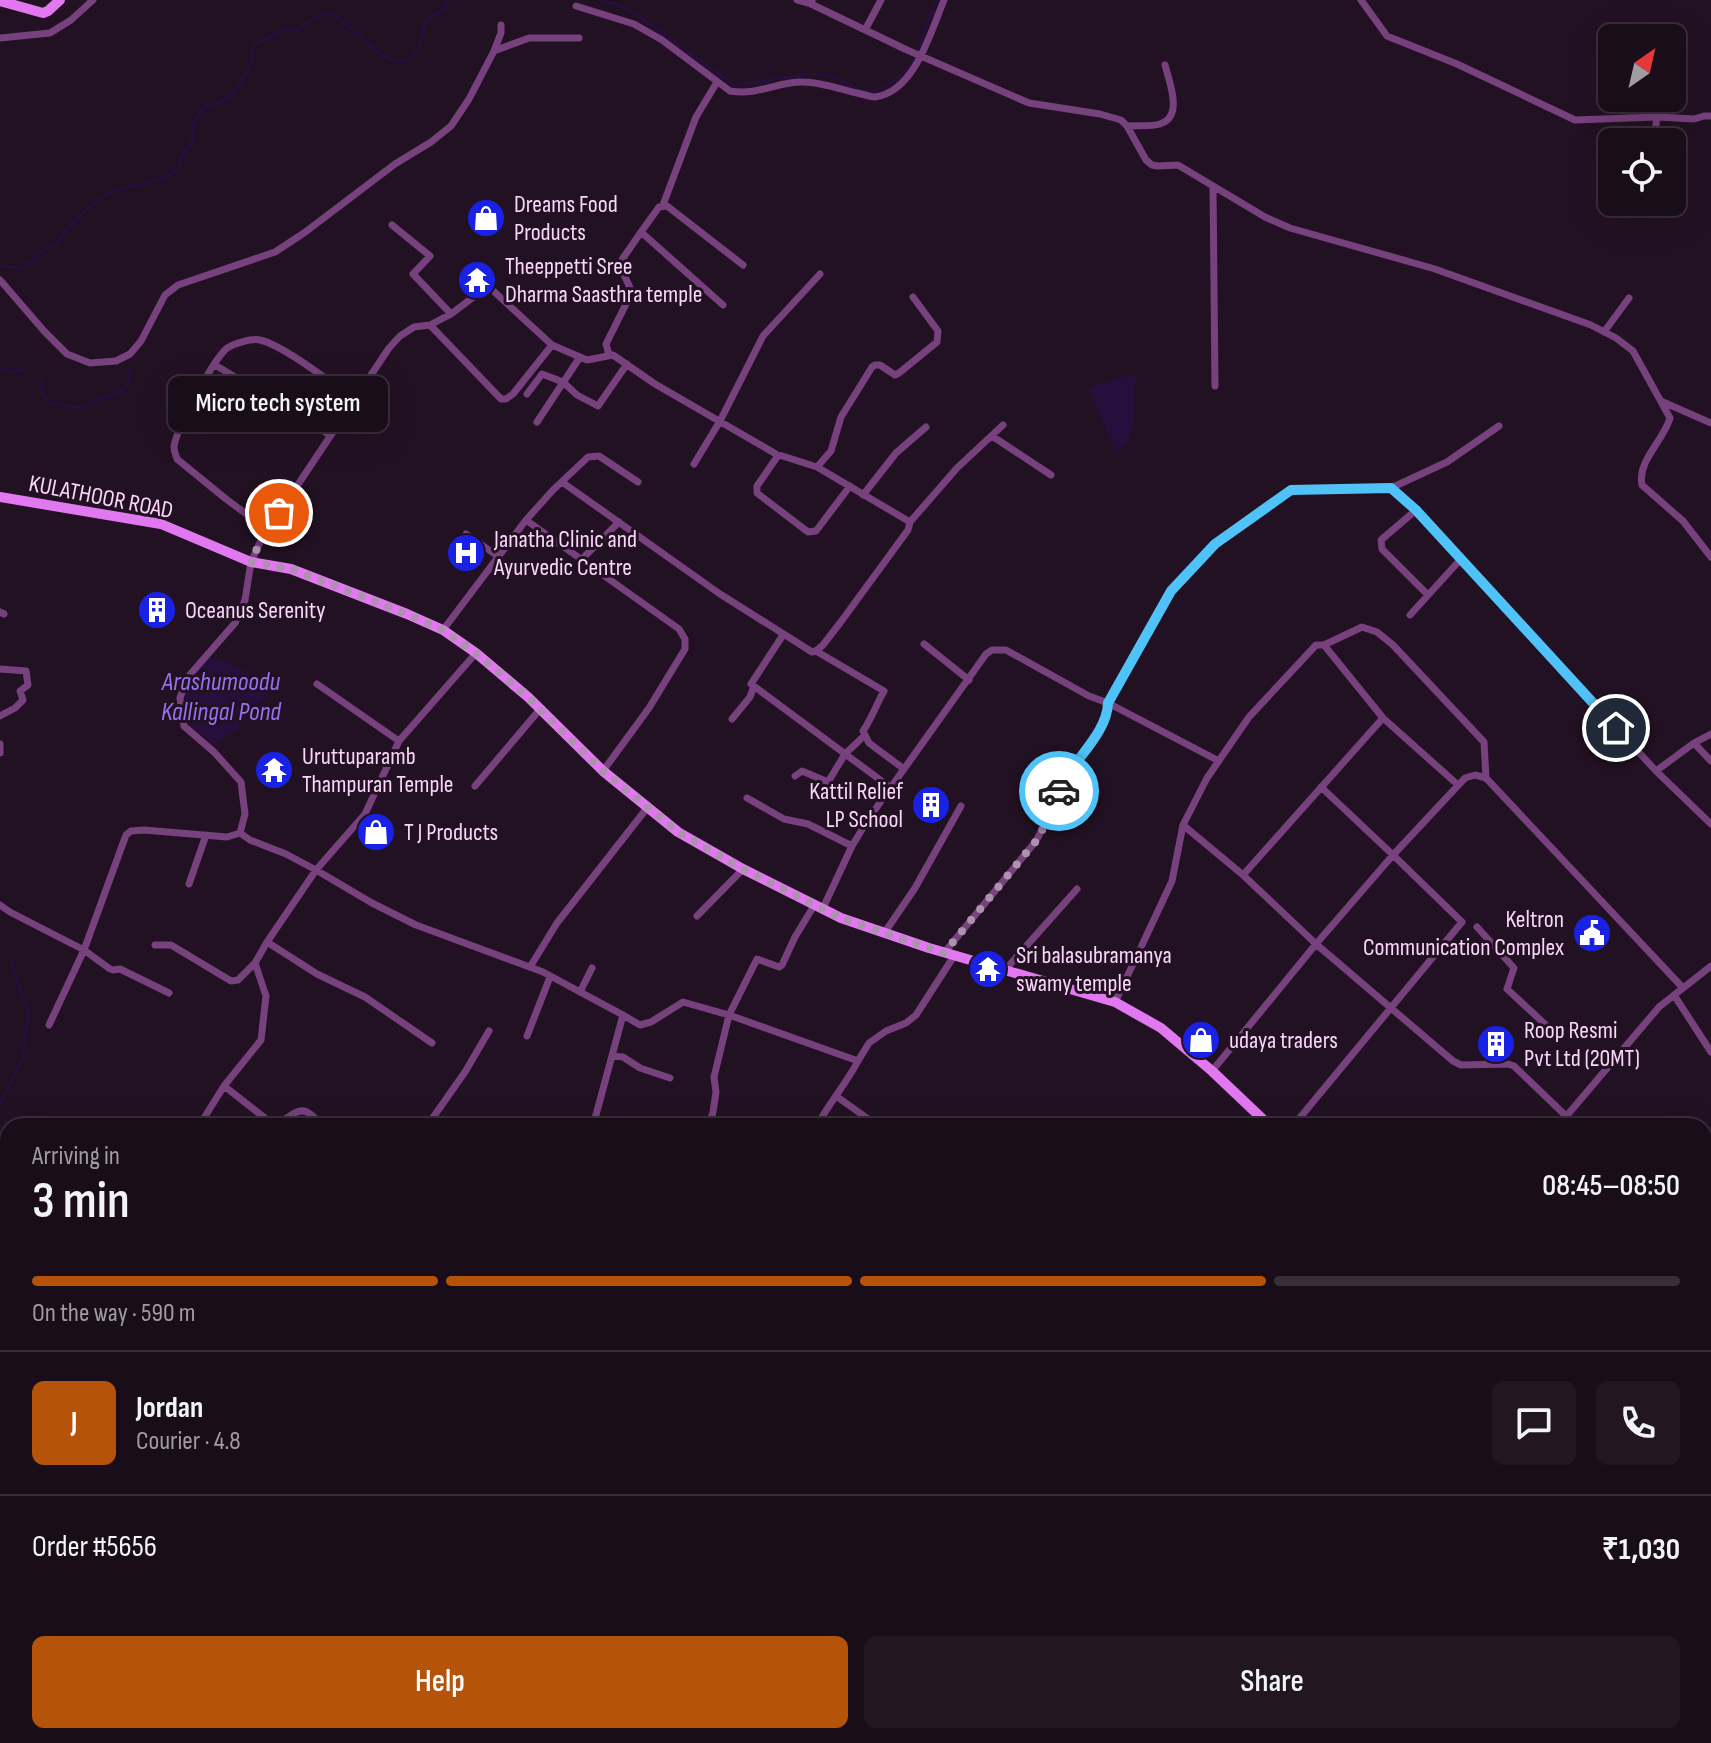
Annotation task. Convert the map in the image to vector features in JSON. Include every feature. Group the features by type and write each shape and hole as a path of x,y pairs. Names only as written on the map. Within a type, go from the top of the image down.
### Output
{"main road":[{"path":"0,1 43,13 60,0"},
{"name":"KULATHOOR ROAD","path":"0,497 161,524 251,562 291,569 443,630 476,653 541,708 603,771 678,832 841,918 949,954 1115,1002 1161,1028 1262,1118"}],"street":[{"path":"0,38 50,33 71,20 93,0"},
{"path":"797,0 812,2 907,50 1029,103 1121,120 1152,165 1178,165 1265,217 1290,228 1435,269 1591,325 1616,338 1633,351 1670,418 1642,472 1642,485 1683,521 1711,557"},
{"path":"865,30 881,0"},
{"path":"576,6 634,24 662,40 730,91 758,92 799,81 875,97 894,90 913,71 944,0"},
{"path":"1361,0 1387,36 1457,64 1575,120 1694,119 1711,116"},
{"path":"1,280 67,354 90,363 120,360 139,344 165,295 175,287 275,252 395,164 446,131 469,99 494,51 501,25"},
{"path":"494,51 529,38 579,38"},
{"path":"1127,126 1161,124 1170,118 1174,108 1165,65"},
{"path":"609,355 606,344 632,292 619,264 663,205 696,117 717,82"},
{"path":"1655,128 1657,117"},
{"path":"1213,186 1215,386"},
{"path":"663,205 672,208 743,265"},
{"path":"392,225 430,256 413,274 451,314"},
{"path":"641,232 723,305"},
{"path":"694,464 720,421 763,336 820,274"},
{"path":"240,833 245,814 241,782 214,752 184,726 180,698 187,678 235,623 245,600 251,562 268,530 389,348 414,327 430,325 451,314 488,286 552,345 593,360 613,355 655,384 776,454 817,467 910,522"},
{"path":"817,467 831,451 841,417 872,367 880,365 895,375 937,342 938,331 913,297"},
{"path":"1604,332 1629,298"},
{"path":"430,325 501,399 513,394 552,345"},
{"path":"268,530 175,455 174,447 189,408 215,365 229,346 258,339 288,354 354,399"},
{"path":"537,422 580,357"},
{"path":"527,394 542,374 563,382 577,395 598,406 627,364"},
{"path":"215,365 268,397"},
{"path":"1661,401 1711,423"},
{"path":"307,421 330,435"},
{"path":"816,651 908,530 910,522 957,468 1003,425"},
{"path":"822,1118 869,1043 916,1015 949,954 1036,841 1061,784 1101,728 1108,712 1108,703 1171,591 1215,544 1291,490 1391,488 1447,462 1499,426"},
{"path":"863,495 896,453 926,427"},
{"path":"992,436 1051,475"},
{"path":"776,454 757,486 757,493 808,532 816,531 850,486"},
{"path":"443,630 526,520 588,457 605,459 638,482"},
{"path":"562,482 783,635 884,691 873,718 863,731 869,743 904,769"},
{"path":"1391,488 1416,510 1656,771 1711,824"},
{"path":"1416,510 1381,540 1381,545 1428,595"},
{"path":"526,520 679,629 685,639 685,649 649,708 603,771"},
{"path":"582,559 619,522"},
{"path":"466,534 499,557"},
{"path":"1410,615 1460,560"},
{"path":"1142,945 1172,881 1183,825 1207,778 1249,717 1316,645 1324,645 1362,627 1377,632 1393,645 1484,742 1486,778"},
{"path":"783,635 751,684 891,788"},
{"path":"924,644 969,680"},
{"path":"1324,645 1383,718 1458,785"},
{"path":"711,1118 716,1092 714,1077 729,1015 757,959 779,967 782,965 795,937 819,906 869,818 986,654 992,650 1006,650 1089,696 1219,761"},
{"path":"155,945 171,945 231,981 238,980 255,963 316,870 365,814 399,741 476,653"},
{"path":"0,669 26,671 28,685 20,691 23,700 0,716"},
{"path":"317,684 399,741"},
{"path":"732,719 750,697 754,686"},
{"path":"475,786 541,708"},
{"path":"1243,875 1383,718"},
{"path":"1656,771 1711,734"},
{"path":"795,776 802,771 828,782 845,754 865,735"},
{"path":"1694,743 1711,761"},
{"path":"0,744 0,753"},
{"path":"1212,1071 1393,855 1465,778 1475,775 1486,778 1683,988"},
{"path":"1300,1118 1462,922 1321,787"},
{"path":"747,798 784,819 808,824 852,846"},
{"path":"885,932 915,888 961,806"},
{"path":"530,967 557,923 647,808"},
{"path":"1183,825 1453,1061 1461,1065 1514,1066 1566,1116 1659,1007 1711,966"},
{"path":"49,1025 84,950 126,835 131,831 144,830 227,837 240,833"},
{"path":"240,833 286,854 416,925 530,967 640,1025 651,1022 683,1002 858,1061"},
{"path":"189,884 206,835"},
{"path":"697,916 743,869"},
{"path":"1005,970 1077,889"},
{"path":"0,905 84,950 110,969 120,969 169,993"},
{"path":"1477,927 1514,968 1507,989 1548,1027"},
{"path":"267,942 317,974 365,997 432,1043"},
{"path":"1115,1002 1134,962"},
{"path":"204,1118 224,1086 261,1040 266,996 255,963"},
{"path":"580,992 592,968"},
{"path":"527,1036 550,977"},
{"path":"1674,995 1711,1052"},
{"path":"598,1118 623,1015"},
{"path":"433,1118 489,1031"},
{"path":"612,1056 623,1057 640,1068 670,1078"},
{"path":"224,1086 265,1118"},
{"path":"836,1096 867,1118"},
{"path":"287,1118 301,1111 314,1118"}],"water":[{"path":"1136,376 1134,423 1130,440 1117,452 1090,387"},
{"name":"Arashumoodu Kallingal Pond","path":"214,657 261,680 267,694 243,723 213,745 188,723 184,697 193,674 205,659"}],"waterway":[{"path":"0,266 21,268 35,259 57,244 88,208 109,193 164,178 177,170 182,155 193,140 193,123 204,108 228,98 238,87 249,68 257,43 283,30 298,30 318,16 331,14 373,49 403,61 417,49 426,19 444,9 448,0"},
{"path":"602,0 634,13 734,85 803,75 826,75 865,91 887,85 911,64 937,0"},
{"path":"0,368 13,372 24,370"},
{"path":"41,381 43,396 50,403 82,408 122,391 129,381 130,371"},
{"path":"0,1104 23,1058 28,1012 11,963"}],"tunnel":[{"path":"1134,962 1142,945"}],"way so far":[{"path":"279,513 251,562 291,569 443,630 476,653 541,708 603,771 678,832 841,918 944,953 1036,841 1059,791"}],"place":[{"name":"Dreams Food Products","path":"486,218"},
{"name":"Theeppetti Sree Dharma Saasthra temple","path":"477,280"},
{"name":"Micro tech system","path":"279,513"},
{"name":"Janatha Clinic and Ayurvedic Centre","path":"466,553"},
{"name":"Oceanus Serenity","path":"157,610"},
{"name":"Uruttuparamb Thampuran Temple","path":"274,770"},
{"name":"Kattil Relief LP School","path":"931,805"},
{"name":"T J Products","path":"376,832"},
{"name":"Keltron Communication Complex","path":"1592,933"},
{"name":"Sri balasubramanya swamy temple","path":"988,969"},
{"name":"udaya traders","path":"1201,1040"},
{"name":"Roop Resmi Pvt Ltd (20MT)","path":"1496,1044"}],"route":[{"path":"1059,791 1070,769 1101,728 1108,712 1108,703 1171,591 1215,544 1291,490 1391,488 1416,510 1616,728"}]}
